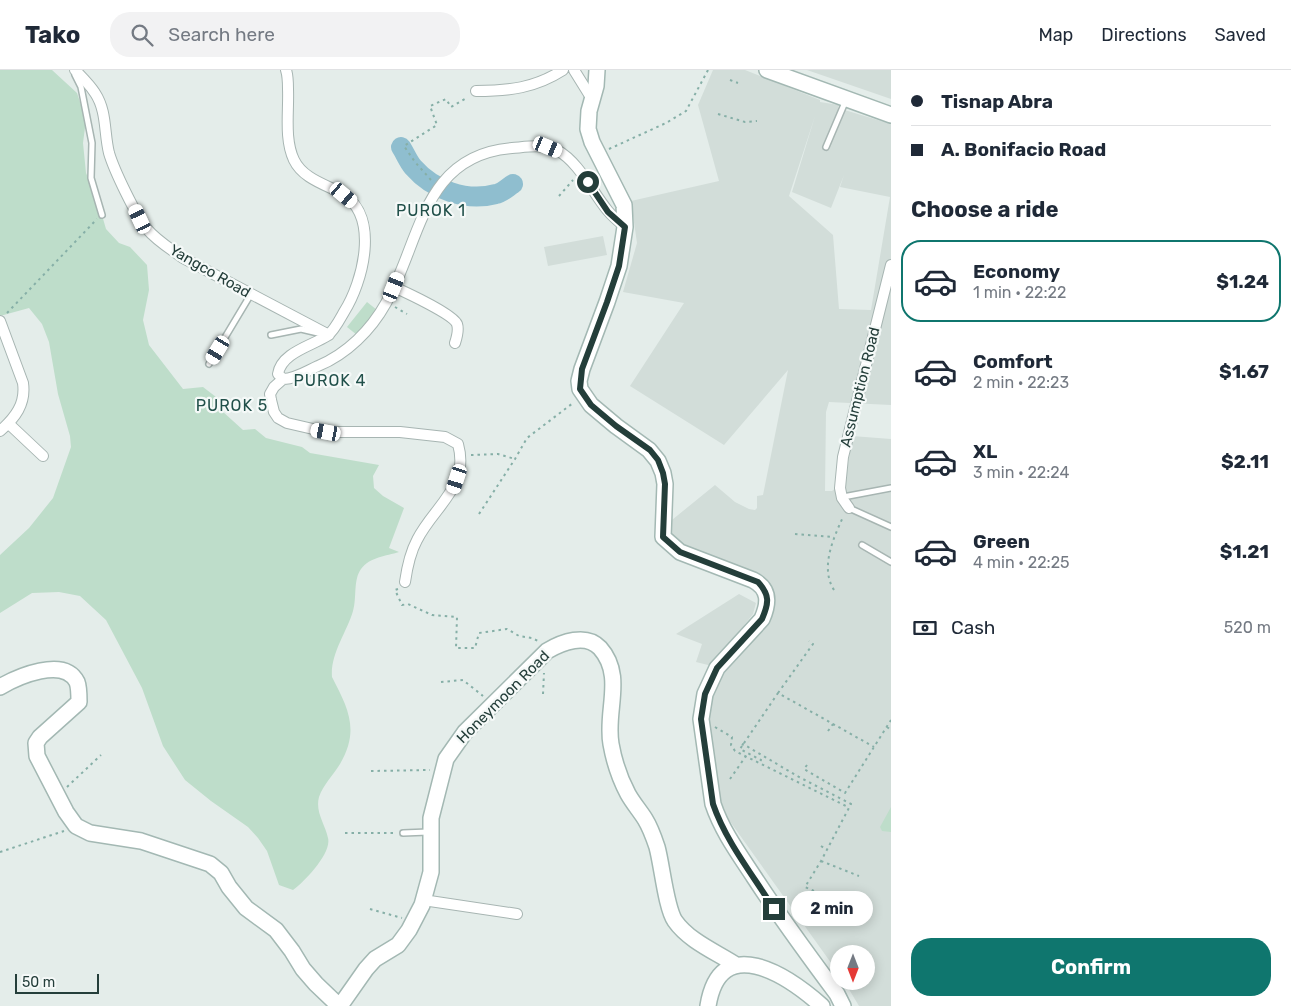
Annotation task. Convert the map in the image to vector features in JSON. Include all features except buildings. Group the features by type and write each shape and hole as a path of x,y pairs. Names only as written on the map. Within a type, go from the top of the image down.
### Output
{"street":[{"name":"Yangco Road","path":"73,70 96,93 110,154 127,193 147,229 183,258 328,335"},
{"path":"283,380 278,374 278,370 300,350 328,335 354,295 360,280 364,250 364,232 361,217 355,204 344,195 310,177 294,161 288,126 286,70"},
{"path":"476,92 495,92 538,84 562,70"},
{"path":"574,70 592,99"},
{"path":"598,70 596,86 588,111 588,130 592,142 624,205 625,227 619,266 582,369 580,389 591,405 616,426 650,450 658,460 665,484 663,537 680,552 758,582 766,593 766,609 762,619 717,668 705,694 701,719 713,804 717,817 735,849 774,909 837,994 843,1006"},
{"path":"767,70 891,115"},
{"path":"405,582 408,563 416,541 431,517 453,491 461,466 458,444 445,437 400,432 326,432 287,423 278,418 274,412 270,394 274,387 283,380 329,362 342,354 367,331 386,303 394,287 411,241 437,190 443,181 461,165 476,156 504,148 548,147 558,151 580,173 608,212 625,227"},
{"name":"Assumption Road","path":"842,498 840,488 843,457 891,265"},
{"path":"394,287 407,292 454,319 458,325 455,343"},
{"path":"0,432 9,424 22,405 25,393 3,317"},
{"path":"9,424 44,456"},
{"path":"842,498 848,510"},
{"name":"Honeymoon Road","path":"76,826 90,833 114,836 154,846 210,864 221,873 229,887 246,908 276,930 303,969 339,1006 366,969 376,959 398,945 409,930 424,900 431,872 431,818 446,759 465,732 547,650 564,642 588,641 599,647 613,675 609,732 613,756 628,795 646,821 656,846 673,919 683,931 736,965"},
{"path":"0,687 15,678 49,669 66,673 77,682 79,702 36,743 40,762 66,812 76,826"},
{"path":"424,900 517,914"},
{"path":"708,1006 713,986 719,976 726,968 736,965 755,966 769,971 822,1006"}],"lane":[{"path":"73,70 82,87 92,143 91,178 102,215"},
{"path":"826,147 846,99"},
{"path":"209,364 251,294"},
{"path":"271,335 301,329 328,335"},
{"path":"842,498 891,488"},
{"path":"848,510 891,527"},
{"path":"862,545 891,562"},
{"path":"403,833 431,832"}],"path":[{"path":"604,151 666,123 686,111 708,70"},
{"path":"730,80 738,83"},
{"path":"428,179 404,146 437,125 430,106 446,99 451,108 476,92"},
{"path":"718,114 745,122 757,120"},
{"path":"559,196 580,173"},
{"path":"3,317 102,215"},
{"path":"392,306 407,314"},
{"path":"479,514 515,459 526,438 568,406 578,401"},
{"path":"461,456 498,454 515,459"},
{"path":"834,590 828,582 829,550 848,510"},
{"path":"795,534 834,537"},
{"path":"405,582 395,590 402,606 408,604 432,615 456,617 456,648 475,648 479,633 506,629 520,636 532,638"},
{"path":"759,764 761,760 740,749 813,644 809,641"},
{"path":"441,682 463,680 493,704"},
{"path":"778,693 874,747"},
{"path":"807,765 804,769 845,793 891,720"},
{"path":"710,724 732,737 731,745 735,751 849,807"},
{"path":"828,731 833,724"},
{"path":"886,727 891,730"},
{"path":"749,728 752,731"},
{"path":"743,744 799,777 851,804 824,856 805,887 814,891"},
{"path":"58,796 101,755"},
{"path":"730,779 746,756"},
{"path":"371,770 442,770"},
{"path":"0,852 76,826"},
{"path":"345,833 403,833"},
{"path":"821,846 827,850"},
{"path":"821,861 859,876"},
{"path":"370,909 414,921"}],"shaded area":[{"path":"713,70 745,70 820,100 820,102 839,105 838,108 891,124 891,405 829,402 826,412 825,491 832,491 846,480 852,436 891,439 891,1006 859,1006 849,990 875,990 875,945 830,945 830,961 724,813 702,719 710,689 771,594 671,542 667,524 715,485 735,502 749,509 755,510 757,508 757,496 763,495 788,370 724,445 630,386 684,303 623,292 637,243 631,201 719,181 698,105","holes":["815,116 792,192 831,208 844,175 840,187 890,197 871,310 839,309 833,235 789,196"]},
{"path":"807,70 891,70 891,99"},
{"path":"603,236 607,255 548,266 544,247"},
{"path":"739,594 756,603 753,614 712,666 696,662 702,644 676,634"}],"green space":[{"path":"0,70 52,70 77,93 86,120 83,143 86,173 97,198 106,229 119,243 130,247 147,265 149,290 143,320 149,345 183,389 203,387 216,397 222,411 243,430 255,429 266,438 302,447 310,453 379,465 373,476 374,488 383,496 404,508 389,548 399,552 369,562 361,569 357,578 353,611 336,652 332,668 332,677 350,719 350,730 346,752 326,784 318,802 319,813 328,838 328,844 322,859 316,867 293,890 279,885 267,851 248,827 185,780 163,746 142,688 106,620 80,596 59,592 32,593 0,613 0,555 29,528 53,498 71,447 70,436 58,394 49,342 42,324 29,308 0,316"},
{"path":"367,302 377,310 357,335 347,327"},
{"path":"891,807 891,832 882,831 880,827"}],"waterway":[{"path":"401,147 411,165 421,175 440,188 451,192 462,195 485,196 503,191 513,184"}],"district":[{"name":"PUROK 1","path":"431,210"},
{"name":"PUROK 4","path":"330,380"},
{"name":"PUROK 5","path":"232,405"}],"route":[{"path":"588,182 608,212 625,227 619,266 582,369 579,381 580,389 591,405 616,426 650,450 658,460 663,473 666,495 663,537 680,552 758,582 766,593 766,609 762,619 717,668 710,680 705,694 701,719 713,804 717,817 735,849 774,909"}]}
